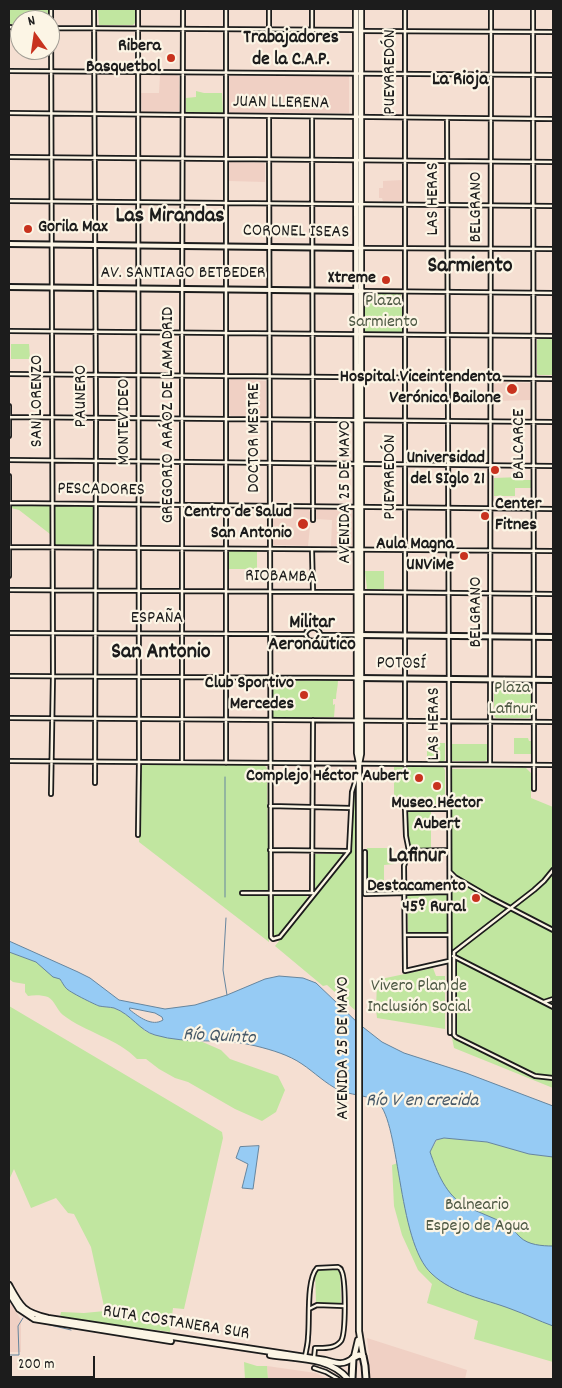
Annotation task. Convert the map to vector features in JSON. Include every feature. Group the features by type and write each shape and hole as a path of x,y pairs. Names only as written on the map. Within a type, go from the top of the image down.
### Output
{"highway":[{"path":"350,1379 353,1358 357,1355 363,1356 366,1379"}],"main road":[{"name":"AVENIDA 25 DE MAYO","path":"356,9 359,118 359,720 362,754 359,764 359,1331 363,1356"},
{"name":"AVENIDA 25 DE MAYO","path":"358,31 361,9"},
{"name":"RUTA COSTANERA SUR","path":"9,1285 21,1307 34,1315 180,1339 314,1358 341,1364 353,1358"},
{"name":"RUTA COSTANERA SUR","path":"9,1293 19,1309 34,1320 314,1361 333,1366 350,1379"},
{"name":"AVENIDA 25 DE MAYO","path":"353,1358 359,1331"}],"street":[{"name":"PAUNERO","path":"94,9 95,783"},
{"name":"MONTEVIDEO","path":"138,9 138,835"},
{"name":"GREGORIO ARÁOZ DE LAMADRID","path":"182,762 183,9"},
{"path":"226,9 226,762"},
{"path":"269,9 269,30"},
{"path":"312,9 312,30"},
{"name":"PUEYRREDÓN","path":"405,9 405,765"},
{"name":"BELGRANO","path":"490,764 491,9"},
{"name":"BALCARCE","path":"533,9 534,790"},
{"path":"60,28 553,32"},
{"name":"SAN LORENZO","path":"51,60 53,634 51,794"},
{"path":"9,71 553,75"},
{"name":"JUAN LLERENA","path":"9,113 553,119"},
{"name":"DOCTOR MESTRE","path":"269,116 270,893 271,937 273,939 280,937 313,894"},
{"path":"312,117 312,520"},
{"name":"LAS HERAS","path":"448,118 447,421 450,1033"},
{"path":"9,157 553,162"},
{"path":"9,201 553,206"},
{"name":"CORONEL ISEAS","path":"9,244 553,249"},
{"name":"AV. SANTIAGO BETBEDER","path":"9,287 359,291"},
{"path":"359,291 553,292"},
{"path":"9,331 553,336"},
{"path":"9,374 553,379"},
{"path":"9,406 9,436"},
{"path":"9,417 553,422"},
{"path":"9,460 553,466"},
{"path":"9,476 9,576"},
{"name":"PESCADORES","path":"9,503 553,509"},
{"path":"9,547 553,552"},
{"path":"312,550 313,592"},
{"name":"RIOBAMBA","path":"9,590 553,594"},
{"name":"ESPAÑA","path":"305,634 309,629 314,628 322,635"},
{"name":"ESPAÑA","path":"9,633 305,634"},
{"name":"ESPAÑA","path":"305,634 306,638 311,641 317,640 322,635 553,637"},
{"name":"POTOSÍ","path":"9,676 95,675 553,680"},
{"path":"9,718 553,722"},
{"path":"313,720 313,894"},
{"path":"9,761 553,765"},
{"path":"313,894 349,850 352,788 359,770"},
{"path":"270,806 351,808"},
{"path":"449,809 405,809 406,836 409,850 404,866 405,971 450,962"},
{"path":"270,850 349,850"},
{"path":"409,850 449,850"},
{"path":"365,852 365,894 449,892"},
{"path":"553,870 544,881 454,952 453,956 454,1035 529,1073 553,1078"},
{"path":"449,871 455,877 553,930"},
{"path":"242,893 313,894"},
{"path":"405,935 450,935"},
{"path":"453,956 553,1007"},
{"path":"544,1002 553,999"},
{"path":"305,1357 310,1287 314,1270 316,1268 341,1268 344,1282 344,1333 340,1342 326,1348 315,1348 307,1344"},
{"path":"308,1309 317,1305 344,1306"},
{"path":"314,1358 315,1348"},
{"path":"314,1368 338,1379"}],"shaded area":[{"path":"160,75 177,75 179,77 179,111 142,112 141,93 159,93"},
{"path":"229,76 349,76 349,113 229,113"},
{"path":"230,162 264,163 265,182 229,181"},
{"path":"402,180 402,200 383,201 382,198 379,198 379,188 383,188 383,181"},
{"path":"231,379 266,381 266,415 264,417 231,416 229,414 229,381"},
{"name":"Hospital Viceintendenta Verónica Bailone","path":"495,382 530,383 531,400 494,401"},
{"path":"308,509 310,511 310,519 301,519 301,522 298,522 299,526 310,526 308,546 274,545 272,543 272,510"},
{"path":"316,509 352,510 353,545 331,546 332,520 316,519"},
{"path":"9,1300 21,1320 21,1352 9,1352"},
{"path":"367,1338 467,1370 465,1379 369,1379"},
{"path":"267,1366 316,1373 328,1379 268,1379"}],"green space":[{"path":"9,9 48,9 10,10 9,24"},
{"path":"98,9 135,9 135,23 133,25 99,25"},
{"path":"196,91 222,93 223,113 186,113 186,98 196,97"},
{"name":"Plaza Sarmiento","path":"365,293 401,294 403,332 365,332 363,295"},
{"path":"553,339 553,375 537,374 537,340"},
{"path":"11,344 29,344 30,359 11,359"},
{"path":"520,477 521,480 531,480 531,488 515,488 515,496 494,496 494,478"},
{"path":"50,504 50,534 19,510 11,508 12,505"},
{"path":"54,505 93,505 93,545 55,545"},
{"path":"229,551 257,551 257,569 228,569"},
{"path":"365,571 384,571 384,589 367,589"},
{"name":"Club Sportivo Mercedes","path":"338,680 336,699 333,699 333,705 335,704 334,717 272,718 272,681"},
{"name":"Plaza Lafinur","path":"495,682 529,682 531,685 531,716 529,718 496,718 494,716"},
{"path":"514,738 528,738 531,741 531,754 514,754"},
{"path":"427,743 445,743 445,760 443,762 427,762"},
{"path":"451,744 488,744 488,759 485,761 453,761 451,760"},
{"path":"143,764 264,765 267,768 269,942 139,842 141,766"},
{"name":"Complejo Héctor Aubert","path":"394,767 443,767 445,770 445,804 394,804"},
{"path":"526,768 531,773 531,798 553,807 553,1088 454,1048 451,1033 451,769"},
{"path":"356,785 357,1012 327,985 323,986 275,946 351,850"},
{"path":"431,810 431,849 411,849 408,832 408,811"},
{"path":"367,848 394,848 394,864 384,865 384,886 379,886 379,891 367,891"},
{"path":"314,854 343,854 314,890"},
{"path":"448,893 448,934 408,933 407,894"},
{"path":"273,895 306,895 308,899 279,935 275,937 272,934"},
{"path":"9,952 36,962 60,979 75,993 99,1006 114,1008 126,1014 134,1019 145,1031 154,1035 181,1040 198,1040 221,1050 230,1059 278,1076 285,1090 276,1112 262,1121 235,1109 188,1082 175,1078 146,1059 137,1059 121,1046 72,1021 61,1013 48,997 28,996 25,992 25,984 13,982 9,979"},
{"name":"Vivero Plan de Inclusión Social","path":"433,968 436,976 445,976 445,1029 377,1018 377,982 381,979"},
{"path":"9,1006 222,1132 223,1138 184,1309 173,1308 170,1332 60,1317 61,1312 84,1313 105,1311 91,1247 74,1214 68,1213 56,1198 31,1208 14,1169 9,1180"},
{"name":"Balneario Espejo de Agua","path":"444,1138 487,1142 529,1154 553,1157 553,1362 474,1339 478,1321 427,1303 432,1284 418,1270 402,1235 394,1206 392,1165 430,1152 437,1140"},
{"path":"315,1270 340,1270 341,1303 316,1303"},
{"path":"244,1362 257,1366 267,1366 268,1379 245,1379"}],"water":[{"name":"Río V en crecida","path":"9,941 90,978 119,1000 165,1009 195,1005 227,995 265,979 279,976 303,978 316,983 359,1024 382,1042 404,1053 466,1073 553,1106 553,1157 529,1154 487,1142 444,1138 436,1140 430,1152 443,1183 459,1202 507,1225 527,1242 553,1246 553,1326 459,1291 440,1281 432,1274 420,1258 412,1235 405,1209 390,1129 383,1110 375,1100 339,1090 329,1085 297,1061 268,1049 244,1043 180,1040 150,1033 120,1011 114,1008 99,1006 72,992 65,987 60,979 53,977 36,962 9,952","holes":["130,1008 155,1013 162,1017 163,1020 150,1022 137,1016"]},
{"path":"259,1146 253,1189 242,1188 248,1164 236,1158 240,1147"}],"waterway":[{"path":"225,777 225,897"},
{"path":"226,918 223,970 227,995"},
{"path":"14,1306 29,1320 71,1330"},
{"path":"9,1355 19,1355 18,1326 23,1318"}],"place":[{"name":"Ribera Basquetbol","path":"171,58"},
{"name":"Gorila Max","path":"28,229"},
{"name":"Xtreme","path":"386,280"},
{"name":"Hospital Viceintendenta Verónica Bailone","path":"512,389"},
{"name":"Universidad del SIglo 21","path":"495,470"},
{"name":"Center Fitnes","path":"485,516"},
{"name":"Centro de Salud San Antonio","path":"303,524"},
{"name":"Aula Magna UNViMe","path":"464,556"},
{"name":"Club Sportivo Mercedes","path":"304,695"},
{"name":"Complejo Héctor Aubert","path":"419,778"},
{"name":"Museo Héctor Aubert","path":"437,786"},
{"name":"Destacamento 45º Rural","path":"476,898"}],"district":[{"name":"Trabajadores de la C.A.P.","path":"291,50"},
{"name":"La Rioja","path":"460,81"},
{"name":"Las Mirandas","path":"170,218"},
{"name":"Sarmiento","path":"470,268"},
{"name":"Militar Aeronáutico","path":"312,635"},
{"name":"San Antonio","path":"161,654"},
{"name":"Lafinur","path":"417,858"}],"water label":[{"name":"Río Quinto","path":"219,1038"}]}
